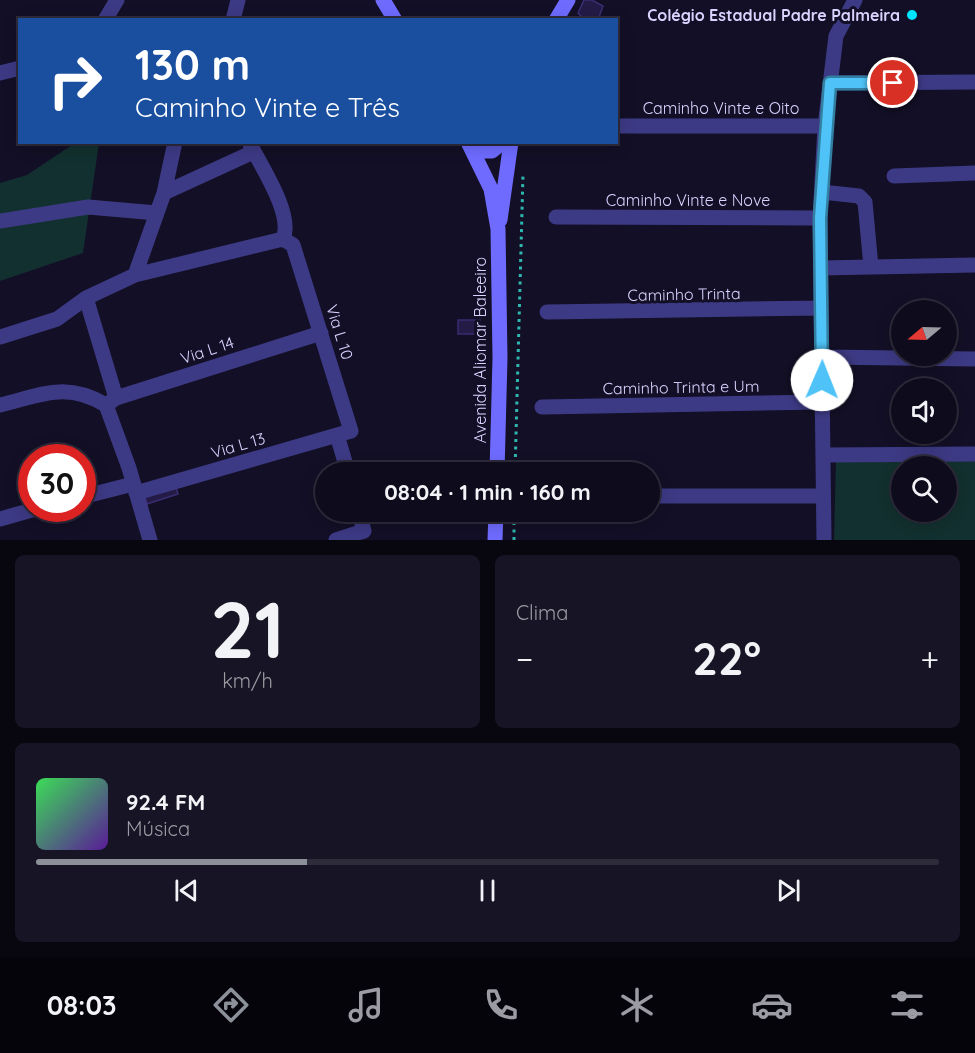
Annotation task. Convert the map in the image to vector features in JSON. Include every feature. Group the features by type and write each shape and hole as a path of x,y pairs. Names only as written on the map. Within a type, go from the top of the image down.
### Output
{"main road":[{"path":"383,0 393,18"},
{"path":"557,18 568,0"},
{"path":"470,147 484,153 492,151 501,144"},
{"name":"Avenida Aliomar Baleeiro","path":"498,228 511,144"},
{"name":"Avenida Aliomar Baleeiro","path":"470,147 491,189 498,228 500,358 497,462"},
{"path":"495,540 496,522"}],"street":[{"path":"106,18 117,0"},
{"path":"234,18 238,0"},
{"path":"824,540 820,218 825,126 838,28 855,0"},
{"path":"0,73 18,68"},
{"path":"830,83 975,82"},
{"name":"Caminho Vinte e Oito","path":"618,126 825,126"},
{"path":"135,275 164,193 175,144"},
{"path":"164,193 251,147"},
{"name":"Via L 10","path":"251,147 284,215 288,242 321,333 344,433 347,462"},
{"path":"894,176 975,173"},
{"path":"822,192 859,196 865,202 871,267"},
{"path":"0,221 88,207 157,213"},
{"name":"Caminho Vinte e Nove","path":"556,217 820,218"},
{"path":"0,337 57,319 86,298 135,275 288,242"},
{"path":"821,268 975,265"},
{"path":"86,298 134,489 150,540"},
{"name":"Caminho Trinta","path":"547,312 821,308"},
{"name":"Via L 14","path":"111,402 321,333"},
{"path":"823,357 975,359"},
{"path":"0,405 63,390 81,392 111,402"},
{"name":"Caminho Trinta e Um","path":"542,407 821,402"},
{"name":"Via L 13","path":"96,495 134,489 344,433"},
{"path":"824,455 975,454"},
{"path":"660,496 822,496"},
{"path":"0,519 18,514"},
{"path":"336,540 364,531 361,522"}],"path":[{"path":"515,462 523,166"},
{"path":"513,540 514,522"}],"green space":[{"path":"74,144 99,144 83,253 0,281 0,183 27,175"},
{"path":"836,458 891,459 891,522 957,522 957,460 975,460 975,540 834,540"}],"building":[{"path":"584,0 592,0 603,6 599,18 583,18 578,13"},
{"path":"458,320 480,320 480,334 458,334"},
{"path":"175,484 178,494 147,504 144,494"}],"place":[{"name":"Colégio Estadual Padre Palmeira","path":"912,15"}],"route":[{"path":"822,380 820,218 825,126 830,83 893,83"}]}
